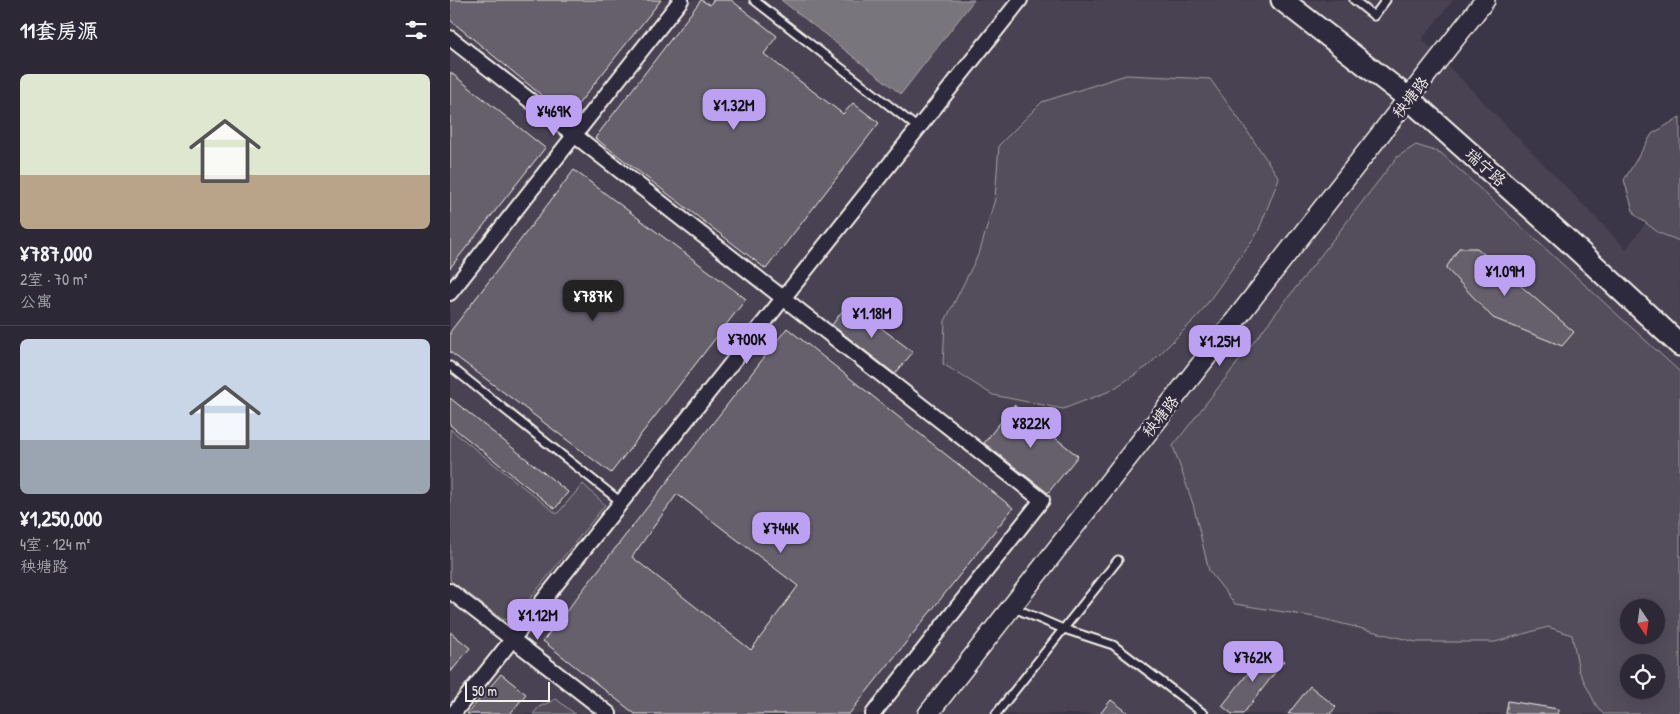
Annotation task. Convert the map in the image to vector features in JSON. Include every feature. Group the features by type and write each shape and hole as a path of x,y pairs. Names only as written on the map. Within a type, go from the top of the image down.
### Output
{"main road":[{"name":"瑞宁路","path":"1282,0 1412,93 1680,345"},
{"name":"瑞宁路","path":"1302,0 1412,93 1680,329"},
{"name":"秧塘路","path":"928,714 1485,0"}],"street":[{"path":"450,293 681,0"},
{"path":"453,714 1020,0"},
{"path":"450,38 1042,500 873,714"},
{"path":"450,591 609,714"}],"lane":[{"path":"754,0 918,128"},
{"path":"1354,0 1374,16 1386,0"},
{"path":"450,366 621,502"},
{"path":"996,714 1118,560"},
{"path":"1012,607 1064,629 1113,645 1204,714"}],"shaded area":[{"path":"450,0 1453,0 1422,39 1626,249 1646,223 1659,233 1680,241 1680,714 450,714"},
{"path":"781,0 974,0 901,94"},
{"path":"1126,75 1210,79 1279,178 1258,232 1199,315 1148,366 1110,391 1063,409 993,395 943,364 945,321 980,251 995,199 999,145 1042,102"},
{"path":"1680,117 1680,241 1659,233 1634,214 1624,180 1652,134"},
{"path":"1416,145 1441,153 1680,372 1680,714 1603,714 1596,705 1579,671 1572,635 1548,627 1495,642 1416,642 1315,617 1235,604 1209,571 1193,504 1173,446 1397,157"},
{"path":"450,429 557,514 583,484 605,505 512,621 502,619 450,580"},
{"path":"556,699 575,714 533,714 539,707"}],"building":[{"path":"450,0 661,0 568,117 450,20"},
{"path":"701,0 710,5 713,0 731,0 777,36 764,54 843,114 853,103 879,123 766,269 595,138"},
{"path":"450,72 545,148 450,268"},
{"path":"574,170 746,299 611,473 450,352 450,332"},
{"path":"1459,248 1477,248 1574,332 1562,346 1493,318 1446,268"},
{"path":"848,303 913,352 895,374 832,325"},
{"path":"787,328 1013,508 849,714 635,714 543,641","holes":["677,494 798,586 751,650 632,557"]},
{"path":"450,398 568,492 555,509 450,425"},
{"path":"1014,405 1078,456 1048,493 984,443"},
{"path":"450,632 470,648 450,673"},
{"path":"1268,648 1284,661 1243,714 1232,714 1222,706"},
{"path":"501,674 526,694 510,714 467,714"},
{"path":"1310,686 1336,707 1330,714 1288,714"},
{"path":"1111,700 1130,714 1100,714"},
{"path":"1508,701 1558,709 1558,714 1506,714"}]}
